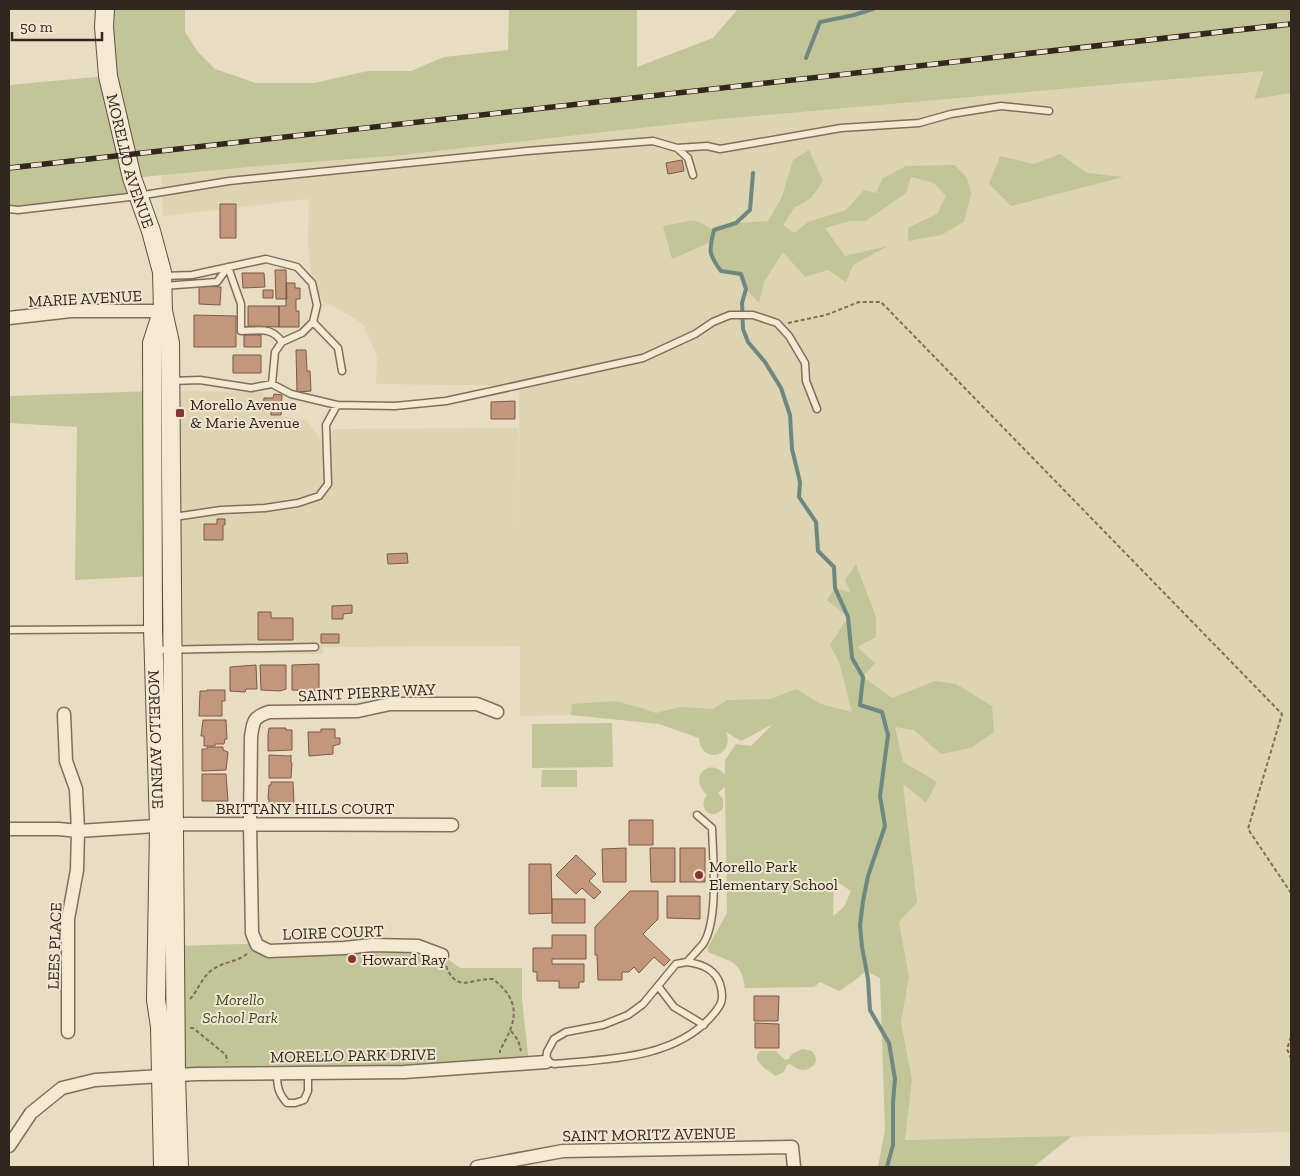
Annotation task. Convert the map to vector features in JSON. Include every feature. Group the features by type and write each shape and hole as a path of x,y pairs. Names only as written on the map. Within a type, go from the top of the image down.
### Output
{"street":[{"name":"MORELLO AVENUE","path":"105,9 104,27 108,76 132,178 152,232 162,281 163,311 170,343 173,650 166,826 156,1000 168,1076 179,1167"},
{"name":"MARIE AVENUE","path":"9,318 71,311 163,311"},
{"name":"MORELLO AVENUE","path":"163,311 152,343 153,650 176,1000 175,1028 168,1076 163,1167"},
{"name":"SAINT PIERRE WAY","path":"250,824 251,737 253,723 259,715 269,712 358,711 390,704 477,704 497,712"},
{"name":"LEES PLACE","path":"64,714 66,761 76,789 78,831 76,870 68,919 68,1032"},
{"name":"BRITTANY HILLS COURT","path":"9,830 59,829 78,831 250,824 452,825"},
{"path":"250,824 252,933 257,945"},
{"name":"LOIRE COURT","path":"257,945 269,951 372,945 418,946 442,955"},
{"name":"MORELLO PARK DRIVE","path":"9,1144 31,1113 62,1088 95,1080 227,1074 404,1072 546,1062"},
{"name":"SAINT MORITZ AVENUE","path":"477,1167 563,1151 792,1147 794,1167"}],"lane":[{"path":"9,209 18,210 138,196 229,181 527,151 653,141 677,148 707,146 720,150 841,128 919,123 952,114 1001,106 1050,111"},
{"path":"677,148 688,158 693,175"},
{"path":"162,281 266,259 297,267 312,283 317,305 313,322 302,332 282,342 275,352 272,384"},
{"path":"162,281 217,282 228,267"},
{"path":"228,267 241,304 241,330 268,330 276,333 282,342"},
{"path":"170,381 200,380 251,388 272,384 291,394 337,405 395,406 446,401 643,358 695,334 713,322 730,315 753,315 778,324 789,336 805,363 806,381 816,409"},
{"path":"313,322 338,348 342,371"},
{"path":"153,518 221,510 265,508 298,503 319,496 328,484 326,425 337,405"},
{"path":"9,630 153,629"},
{"path":"153,650 315,647"},
{"path":"687,962 703,943 712,920 712,828 697,815"},
{"path":"687,962 698,963 709,968 718,978 722,993 721,1007 695,1033 670,1045 627,1058 555,1064 546,1062 547,1052 554,1039 566,1032 604,1025 628,1014 643,1004 676,964 687,962"},
{"path":"658,986 674,1007 704,1026"},
{"path":"277,1073 277,1087 280,1095 287,1103 295,1104 304,1100 308,1091 308,1073"}],"path":[{"path":"778,324 826,315 859,302 881,302 1282,714 1248,829 1291,893"},
{"path":"176,1000 191,1000 202,979 211,971 221,964 240,960 257,945"},
{"path":"442,955 450,976 456,981 470,983 493,979 514,1006 511,1031 500,1050 500,1065"},
{"path":"175,1028 193,1028 226,1055 227,1074"},
{"path":"511,1031 518,1040 522,1050 521,1064"},
{"path":"1291,1037 1286,1050 1291,1058"}],"shaded area":[{"path":"1291,68 1291,1132 905,1140 912,1080 901,1022 909,977 787,711 520,716 520,646 323,647 323,654 173,654 171,391 263,392 264,410 271,411 271,415 306,420 321,439 330,439 334,429 518,428 519,530 519,386 376,384 377,357 364,325 324,302 313,284 308,245 309,199 163,216 161,173 392,156 711,120"}],"green space":[{"path":"105,9 185,9 185,32 198,52 215,69 256,83 314,83 368,71 411,71 444,57 508,50 509,9 637,9 637,67 713,38 738,9 1291,9 1291,93 1254,99 1264,71 711,120 392,156 132,178 138,196 9,209 9,85 107,76"},
{"path":"809,150 823,181 811,198 794,208 783,225 794,233 808,222 846,210 864,190 876,193 883,178 906,166 955,165 967,178 971,194 964,222 941,235 908,241 908,228 937,214 946,196 934,183 911,177 906,193 866,221 850,221 825,228 845,256 888,246 853,265 846,282 828,270 805,277 783,252 764,282 759,303 746,289 741,274 721,271 711,259 711,242 672,259 663,226 694,220 714,230 736,223 768,221 782,197 793,160"},
{"path":"1060,154 1087,173 1123,177 1011,206 989,184 1000,156 1034,164"},
{"path":"153,391 153,576 75,580 77,427 9,423 9,396"},
{"path":"856,564 876,617 876,637 857,647 875,663 863,677 892,698 935,681 956,684 992,706 994,732 971,748 941,754 914,730 895,727 903,762 937,782 926,803 903,785 917,902 899,922 909,977 901,1022 912,1080 905,1140 1072,1136 1033,1167 878,1167 885,1130 880,978 866,971 839,991 820,982 814,987 745,988 741,972 734,963 708,952 708,947 727,913 725,787 718,793 723,799 723,808 715,814 711,814 707,812 703,805 707,795 701,788 700,776 707,768 719,770 725,775 725,760 736,744 751,746 773,724 741,741 726,732 728,740 726,747 722,752 711,755 701,747 699,738 659,724 571,715 572,704 614,701 656,713 680,707 713,709 727,700 771,699 796,689 821,704 852,712 839,662 830,645 848,617 827,600 835,588 851,593 845,580","holes":["834,880 851,891 844,907 833,916"]},
{"path":"612,723 613,767 532,768 532,724"},
{"path":"542,770 577,770 577,787 541,787"},
{"name":"Morello School Park","path":"242,944 372,945 442,955 460,968 522,968 522,999 529,1064 176,1076 175,946"},
{"path":"802,1049 812,1051 816,1058 815,1064 805,1070 790,1064 787,1065 784,1072 776,1076 764,1068 757,1060 757,1055 760,1051 776,1051 785,1060"}],"building":[{"path":"682,160 684,171 668,174 666,163"},
{"path":"220,204 236,204 236,238 220,238"},
{"path":"275,270 286,270 287,299 276,299"},
{"path":"242,273 264,273 265,287 243,288"},
{"path":"286,283 295,283 295,288 300,288 300,299 296,299 296,311 299,311 299,327 279,327 279,306 286,306"},
{"path":"199,286 221,287 220,305 199,304"},
{"path":"263,290 273,290 273,298 263,298"},
{"path":"248,306 279,306 279,327 248,326"},
{"path":"194,315 236,316 236,347 194,347"},
{"path":"244,335 261,335 261,347 244,347"},
{"path":"296,350 306,350 307,371 310,371 311,391 297,392"},
{"path":"233,355 261,355 261,373 233,373"},
{"path":"274,394 282,395 281,415 271,415 271,411 263,410 264,398 273,398"},
{"path":"515,401 515,419 491,419 491,402"},
{"path":"217,519 225,519 223,540 204,540 204,524 217,524"},
{"path":"407,553 408,563 388,564 387,554"},
{"path":"352,605 352,613 343,614 343,619 332,619 332,606"},
{"path":"258,612 271,612 271,618 293,618 293,640 258,640"},
{"path":"321,634 339,634 339,643 321,643"},
{"path":"319,664 319,691 292,690 292,665"},
{"path":"256,665 257,689 246,689 245,692 230,691 230,667"},
{"path":"260,665 286,665 286,689 280,691 261,690"},
{"path":"225,690 225,701 222,701 222,716 199,716 200,691"},
{"path":"203,720 226,720 227,739 225,739 224,744 204,746 204,736 201,736"},
{"path":"269,728 292,730 292,750 268,751"},
{"path":"321,729 335,729 335,738 340,738 340,744 333,746 333,754 309,756 308,732 321,732"},
{"path":"207,747 223,747 223,750 228,752 226,770 202,771 202,749 207,749"},
{"path":"269,755 291,755 291,778 269,778"},
{"path":"202,774 226,774 228,801 202,801"},
{"path":"271,782 293,782 294,804 272,806 268,799"},
{"path":"629,820 653,820 653,845 629,845"},
{"path":"626,848 626,882 603,882 602,849"},
{"path":"650,848 675,848 675,882 651,882"},
{"path":"680,848 705,848 705,882 680,882"},
{"path":"576,855 596,874 589,881 601,892 594,899 582,888 576,894 556,875"},
{"path":"529,864 551,864 552,913 529,914"},
{"path":"630,891 658,891 658,919 643,934 670,960 664,966 654,957 639,973 634,967 629,972 622,972 622,980 598,980 597,955 595,955 595,927"},
{"path":"667,896 700,896 700,919 667,918"},
{"path":"552,899 585,899 585,923 552,923"},
{"path":"552,935 586,935 586,959 552,959 552,964 584,964 584,982 579,982 579,988 559,988 559,981 537,981 537,972 533,972 533,948 552,948"},
{"path":"754,996 779,996 778,1021 754,1021"},
{"path":"755,1023 779,1024 779,1048 755,1048"}],"waterway":[{"path":"806,58 820,22 873,9"},
{"path":"753,173 750,210 736,223 714,230 711,252 721,271 741,274 746,289 742,303 743,329 748,342 765,362 781,388 790,415 792,449 800,482 799,497 816,522 818,551 834,567 835,588 848,617 852,658 863,677 860,705 882,712 888,735 880,796 885,826 868,876 860,925 868,979 870,1010 889,1043 895,1079 893,1145 887,1167"}],"railway":[{"path":"9,168 1291,24"}],"place":[{"name":"Morello Avenue & Marie Avenue","path":"180,413"},
{"name":"Morello Park Elementary School","path":"699,875"},
{"name":"Howard Ray","path":"352,959"}]}
